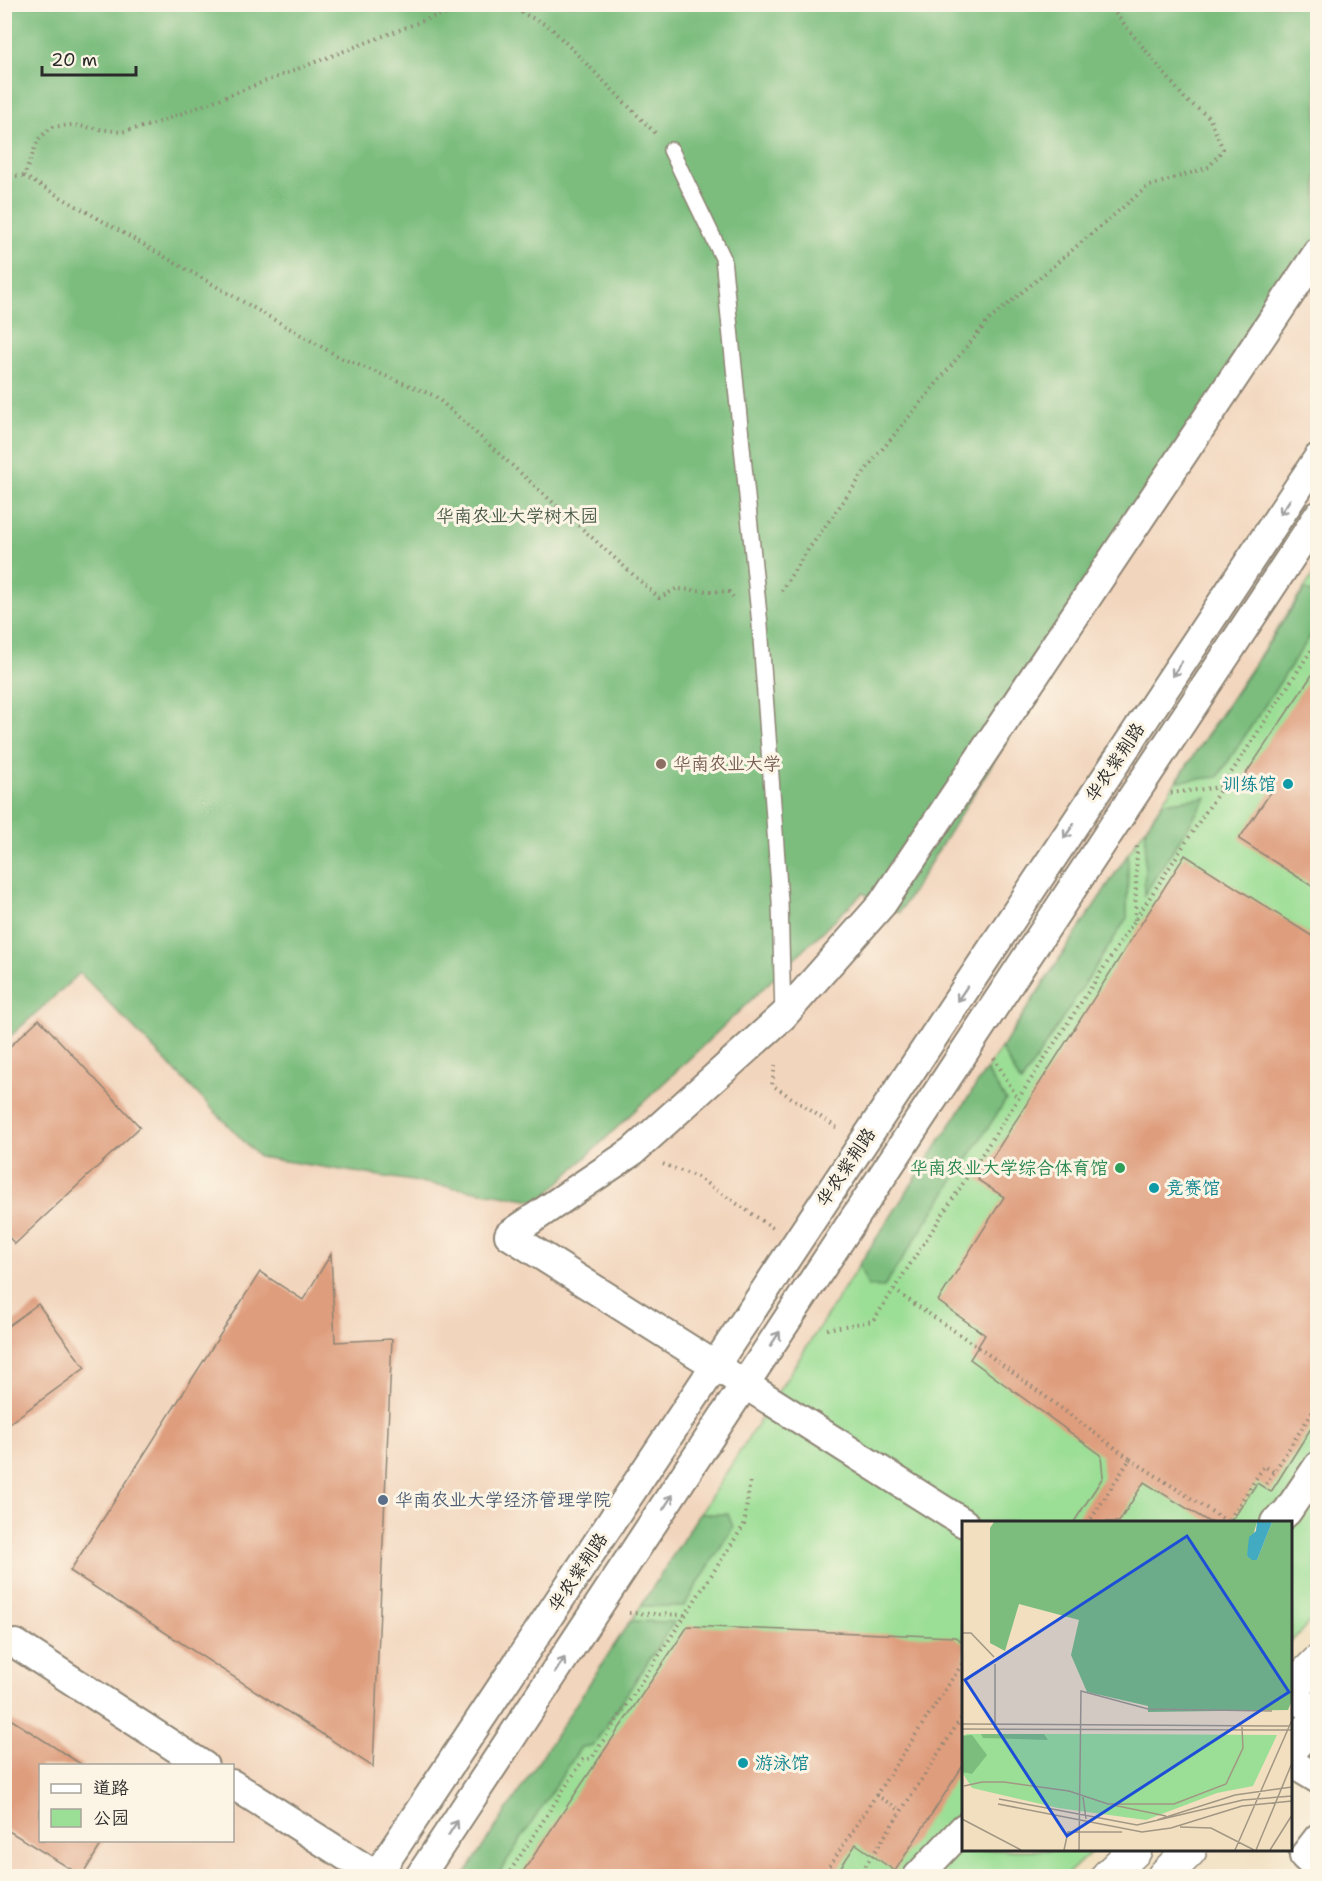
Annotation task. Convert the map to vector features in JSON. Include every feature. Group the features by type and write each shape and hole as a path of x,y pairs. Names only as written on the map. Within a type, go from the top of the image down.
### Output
{"street":[{"path":"962,1521 509,1235 633,1151 783,1016 882,904 1317,252"},
{"name":"华农紫荆路","path":"376,1876 1317,458"},
{"name":"华农紫荆路","path":"420,1876 1317,516"},
{"path":"1281,1517 1317,1466"},
{"path":"1281,1517 1317,1487"},
{"path":"16,1644 201,1764"},
{"path":"1292,1688 1317,1662"},
{"path":"1292,1696 1317,1712"},
{"path":"1292,1746 1317,1720"},
{"path":"1292,1763 1317,1779"},
{"path":"234,1785 376,1876"},
{"path":"918,1876 962,1829"},
{"path":"1317,1838 1304,1856 1317,1869"},
{"path":"1108,1876 1134,1851"},
{"path":"1164,1876 1189,1851"}],"lane":[{"path":"671,150 723,258 760,625 780,901 783,1016"}],"path":[{"path":"24,176 38,140 51,127 72,124 121,132 154,124 433,17 497,4"},
{"path":"505,4 550,27 671,150"},
{"path":"4,177 24,176 341,358 435,396 659,598 676,589 729,592 760,625 805,554 871,463 988,321 1147,186 1209,167 1223,149 1209,117 1186,100 1115,13 1113,4"},
{"path":"827,1329 873,1321 1317,640"},
{"path":"1168,793 1221,787"},
{"path":"1135,920 1137,837"},
{"path":"783,1016 772,1085 842,1131"},
{"path":"989,1049 1018,1099"},
{"path":"697,1178 776,1230"},
{"path":"894,1290 978,1347 1130,1460 1226,1521"},
{"path":"1264,1487 1317,1403"},
{"path":"1090,1521 1130,1460"},
{"path":"1229,1521 1264,1466 1274,1472"},
{"path":"507,1876 583,1760 592,1758 744,1525 750,1481"},
{"path":"622,1613 685,1616"},
{"path":"823,1876 962,1663"},
{"path":"859,1876 962,1716"},
{"path":"876,1795 900,1810"}],"shaded area":[{"name":"华南农业大学","path":"5,5 1317,5 1317,1614 1292,1641 1292,1521 962,1521 962,1851 1092,1851 1065,1876 5,1876"}],"green space":[{"name":"华南农业大学树木园","path":"5,5 1317,5 1317,244 899,913 863,893 540,1201 259,1157 80,973 5,1041"},
{"name":"华南农业大学综合体育馆","path":"1317,569 1317,1614 1292,1641 1292,1521 962,1521 962,1851 1092,1851 1065,1876 464,1876 641,1606 859,1265"},
{"path":"1305,589 1317,597 1317,626 1218,777 1177,781"},
{"path":"1207,797 1144,895 1146,827 1163,803"},
{"path":"1128,854 1127,918 1021,1083 1001,1049"},
{"path":"986,1070 1006,1100 884,1287 868,1286 859,1265"},
{"path":"699,1514 728,1514 733,1527 684,1606 641,1606"},
{"path":"630,1621 674,1622 593,1746 581,1747 497,1876 464,1876"}],"building":[{"name":"训练馆","path":"1318,666 1318,890 1239,839 1271,792 1245,775"},
{"name":"竞赛馆","path":"1185,855 1318,940 1318,1417 1271,1492 1257,1483 1232,1521 1207,1521 1144,1482 1120,1521 1075,1521 1103,1477 1101,1455 970,1359 985,1335 938,1301 1004,1197 978,1180"},
{"path":"39,1019 140,1127 15,1244 4,1232 4,1052"},
{"path":"331,1254 335,1342 392,1339 373,1767 70,1571 260,1272 303,1300"},
{"path":"38,1304 85,1368 4,1427 4,1329"},
{"name":"游泳馆","path":"688,1626 955,1637 962,1642 962,1767 895,1871 856,1844 835,1876 520,1876"},
{"path":"4,1715 81,1764 39,1764 39,1842 103,1842 82,1876 4,1828"}],"place":[{"name":"华南农业大学","path":"661,764"},
{"name":"训练馆","path":"1288,784"},
{"name":"华南农业大学综合体育馆","path":"1120,1168"},
{"name":"竞赛馆","path":"1154,1188"},
{"name":"华南农业大学经济管理学院","path":"383,1500"},
{"name":"游泳馆","path":"743,1763"}]}
